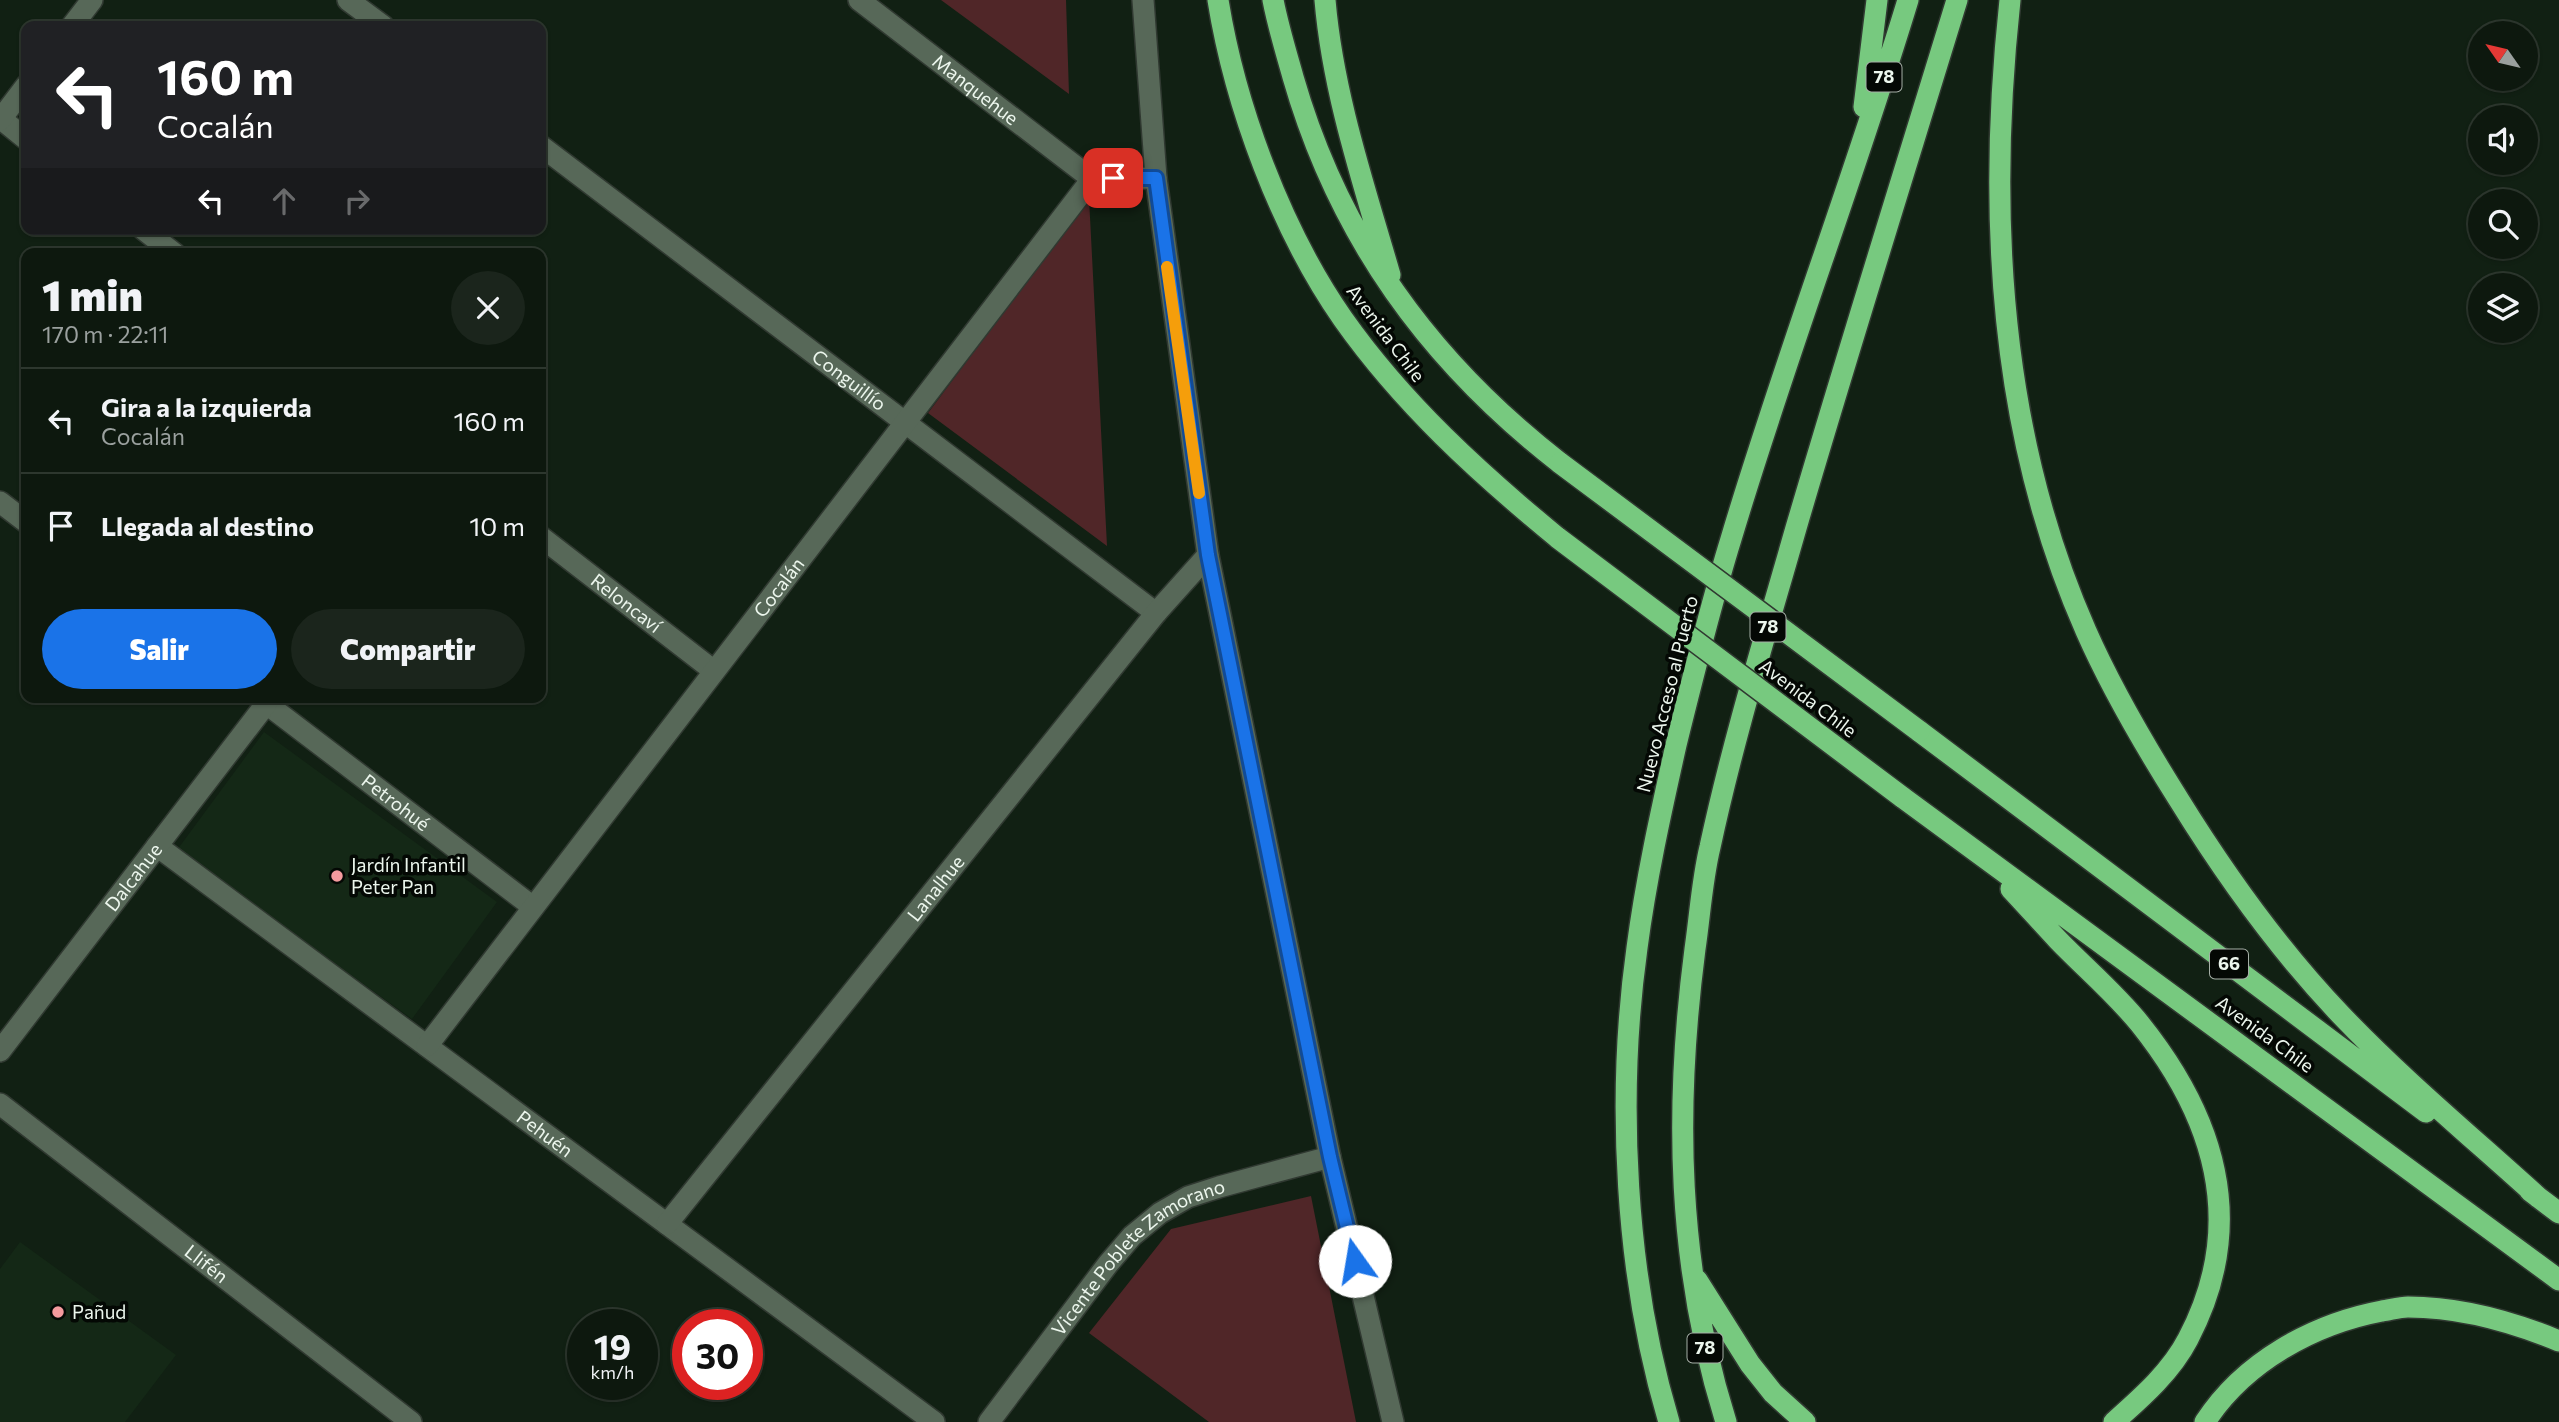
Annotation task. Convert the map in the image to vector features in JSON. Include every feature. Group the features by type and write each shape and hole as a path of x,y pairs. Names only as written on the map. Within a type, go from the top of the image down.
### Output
{"highway":[{"name":"Avenida Chile","path":"1218,0 1225,45 1240,99 1284,211 1313,269 1342,318 1408,400 1494,485 1558,538 1902,797 2559,1280"},
{"name":"Avenida Chile","path":"1273,0 1297,92 1317,152 1367,252 1425,334 1489,403 1560,463 2559,1213"},
{"path":"1325,0 1352,146 1397,297"},
{"path":"1858,154 1877,0"},
{"name":"Nuevo Acceso al Puerto","path":"1669,1422 1642,1299 1631,1207 1626,1121 1636,950 1655,844 1695,665 1730,539 1908,0"},
{"name":"78","path":"1726,1422 1699,1321 1683,1177 1682,1083 1689,1001 1709,850 1776,597 1840,378 1957,0"},
{"path":"2010,0 1998,183 2008,337 2019,412 2038,494 2085,629 2143,743 2206,843 2273,936 2339,1013 2539,1198"},
{"path":"1979,853 2138,1022 2187,1091 2203,1126 2215,1166 2219,1209 2217,1252 2205,1302 2188,1341 2152,1388 2114,1422"},
{"path":"1692,1272 1750,1364 1773,1393 1805,1422"},
{"path":"2205,1422 2232,1388 2267,1359 2295,1341 2332,1323 2367,1314 2406,1307 2449,1311 2508,1324 2559,1341"}],"street":[{"path":"76,21 92,0"},
{"path":"348,0 376,21"},
{"name":"Manquehue","path":"859,0 1092,179"},
{"path":"1143,0 1156,178 1208,555 1330,1157 1393,1422"},
{"path":"21,92 0,119 21,135"},
{"name":"Conguillío","path":"546,150 1156,614"},
{"path":"1092,179 1156,178"},
{"name":"Cocalán","path":"427,1046 1092,179"},
{"path":"151,235 167,248"},
{"path":"0,502 21,518"},
{"name":"Reloncaví","path":"546,541 714,671"},
{"name":"Lanalhue","path":"667,1224 1156,614 1208,555"},
{"name":"Dalcahue","path":"0,1051 157,846 261,703"},
{"name":"Petrohué","path":"265,703 533,907"},
{"name":"Pehuén","path":"157,846 934,1422"},
{"name":"Llifén","path":"0,1104 411,1422"},
{"name":"Vicente Poblete Zamorano","path":"989,1422 1108,1264 1132,1236 1160,1213 1188,1197 1219,1186 1330,1157"}],"shaded area":[{"path":"941,0 1066,0 1069,94"},
{"path":"1089,198 1107,546 928,413"},
{"name":"Jardín Infantil Peter Pan","path":"264,732 497,902 412,1019 177,850"},
{"path":"1311,1196 1356,1422 1209,1422 1089,1333 1171,1229"},
{"name":"Pañud","path":"20,1242 176,1355 125,1422 0,1422 0,1269"}],"slow traffic":[{"path":"1167,267 1199,493"}],"place":[{"name":"Jardín Infantil Peter Pan","path":"337,876"},
{"name":"Pañud","path":"58,1312"}],"route":[{"path":"1113,178 1156,178 1208,555 1330,1157 1355,1261"}]}
